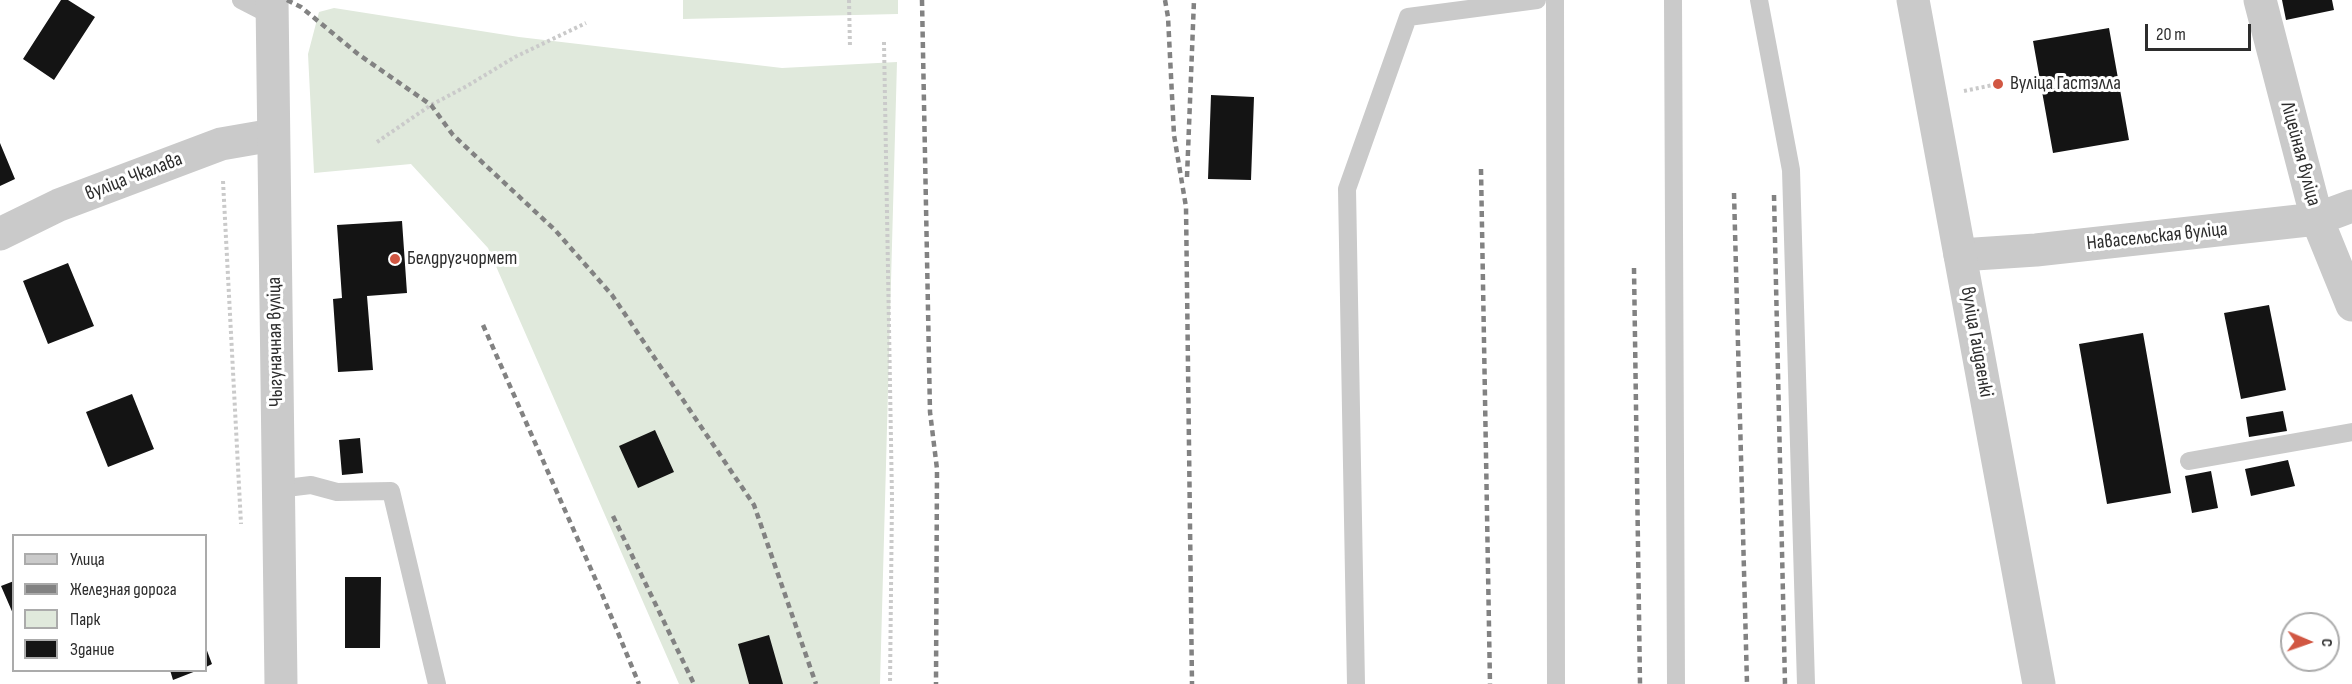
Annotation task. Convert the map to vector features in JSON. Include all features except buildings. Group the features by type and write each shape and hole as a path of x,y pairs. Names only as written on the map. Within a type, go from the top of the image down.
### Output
{"street":[{"name":"вуліца Гайдаенкі","path":"1913,0 2039,684"},
{"name":"Ліцейная вуліца","path":"2260,0 2317,219 2352,305"},
{"name":"Чыгуначная вуліца","path":"272,8 281,684"},
{"name":"вуліца Чкалава","path":"0,234 59,205 221,144 273,135"},
{"name":"Навасельская вуліца","path":"1960,255 2036,250 2317,219 2352,206"}],"lane":[{"path":"241,0 272,8"},
{"path":"1356,684 1347,189 1408,17 1537,0"},
{"path":"1555,0 1556,684"},
{"path":"1673,0 1676,684"},
{"path":"1759,0 1791,170 1806,684"},
{"path":"2189,462 2352,432"},
{"path":"278,489 311,484 337,492 391,491 437,684"}],"path":[{"path":"849,0 850,48"},
{"path":"377,142 431,105 515,57 586,24"},
{"path":"884,42 892,498 890,684"},
{"path":"221,144 242,531"}],"green space":[{"path":"683,0 898,0 898,14 683,19"},
{"path":"334,8 519,37 782,68 897,62 880,684 679,684 488,248 411,164 314,173 308,54 319,12"}],"railway":[{"path":"287,0 301,7 358,54 431,105 453,135 555,230 612,295 754,505 816,684"},
{"path":"922,0 930,412 937,469 936,684"},
{"path":"1165,0 1168,17 1174,135 1186,207 1192,684"},
{"path":"1187,177 1194,0"},
{"path":"1481,169 1490,684"},
{"path":"1734,193 1747,684"},
{"path":"1774,195 1785,684"},
{"path":"1634,268 1640,684"},
{"path":"483,325 602,594 639,684"},
{"path":"613,516 694,684"}],"place":[{"name":"Вуліца Гастэлла","path":"1998,84"},
{"name":"Белдругчормет","path":"395,259"}]}
